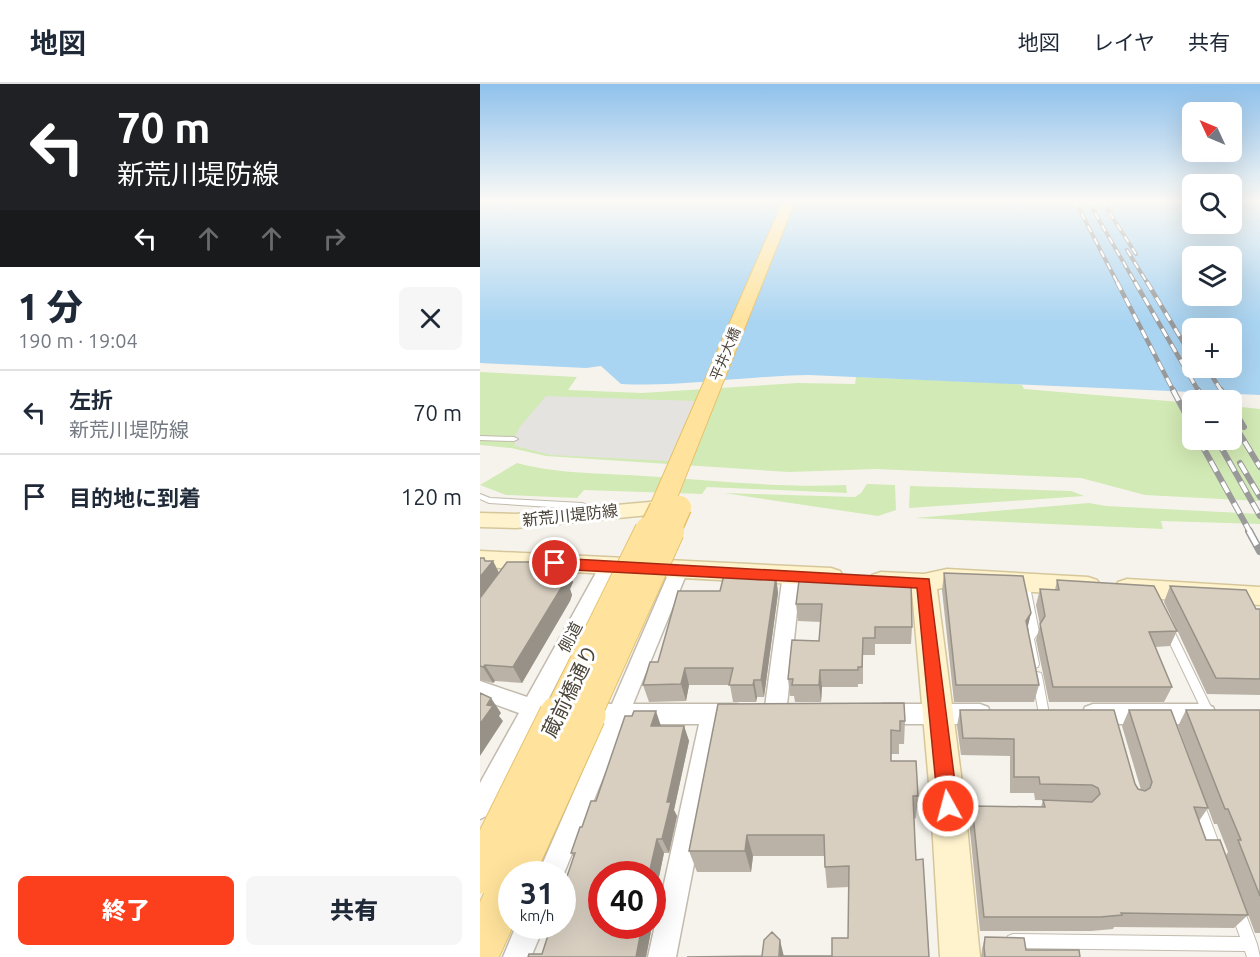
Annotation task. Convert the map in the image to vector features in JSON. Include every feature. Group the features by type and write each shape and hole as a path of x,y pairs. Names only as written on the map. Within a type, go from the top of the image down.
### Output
{"main road":[{"name":"平井大橋","path":"670,508 773,242"},
{"name":"平井大橋","path":"670,508 784,242"},
{"name":"新荒川堤防線","path":"480,520 516,521 599,512 670,508"},
{"name":"蔵前橋通り","path":"480,874 670,508"},
{"name":"蔵前橋通り","path":"520,861 670,508"},
{"path":"480,559 516,566 608,566 792,574 924,583 947,578 1258,599"},
{"path":"924,583 936,714 954,806 963,946"},
{"path":"480,950 498,911"}],"street":[{"name":"側道","path":"480,807 608,566"},
{"path":"556,861 679,570"},
{"path":"775,714 792,574"},
{"path":"480,690 532,708 618,714 798,714"},
{"path":"662,957 712,714"},
{"path":"867,714 1072,714 1112,720 1167,719 1219,714"},
{"path":"517,957 525,939"}],"lane":[{"path":"480,438 514,440"},
{"path":"480,496 489,500 582,506 599,512"},
{"path":"1023,714 1029,638 1034,632 1024,582"},
{"path":"1164,619 1219,714"},
{"path":"1196,796 1219,859"},
{"path":"994,940 1252,951 1234,902"}],"green space":[{"path":"480,372 577,377 568,390 642,393 798,383 855,384 856,377 1004,383 1022,385 1024,389 1182,402 1182,450 1242,450 1242,407 1260,409 1260,501 1145,495 1081,478 876,469 789,472 546,456 511,448 480,445"},
{"path":"517,463 532,467 580,472 770,485 846,485 847,493 707,487 702,494 584,490 577,498 506,495 480,485"},
{"path":"867,484 895,485 896,510 878,516 724,493 855,497"},
{"path":"910,486 1071,491 1084,496 909,508"},
{"path":"1089,503 1106,506 1260,514 1260,524 1161,521 1163,529 915,518"}],"shaded area":[{"path":"546,396 695,401 670,461 551,455 515,446 514,439 519,428"}],"water":[{"path":"480,242 1260,242 1260,395 1242,394 1242,390 1182,392 809,375 668,384 621,384 601,366 586,368 480,363"}],"building":[{"path":"480,558 493,561 480,577"},
{"path":"539,560 567,566 560,578 566,579 563,585 513,667 480,666 480,598 507,562 538,562"},
{"path":"758,572 771,572 776,576 761,680 754,680 753,685 729,685 733,668 685,668 681,684 643,685 650,662 658,662 678,591 720,591 724,575 758,575"},
{"path":"800,573 905,578 911,583 912,627 875,627 875,638 863,638 862,667 858,667 858,670 820,670 819,685 792,685 793,679 788,679 792,640 819,641 822,604 796,604"},
{"path":"944,573 1023,576 1031,613 1026,621 1039,685 956,685"},
{"path":"1057,580 1154,586 1177,631 1149,632 1172,687 1053,687 1040,624 1045,616 1040,589 1059,590"},
{"path":"1170,586 1246,590 1256,609 1260,609 1260,679 1216,678"},
{"path":"480,693 491,698 487,705 493,706 480,724"},
{"path":"904,703 905,721 900,721 900,731 891,730 891,761 916,761 918,796 913,796 916,860 923,859 929,957 687,957 762,956 764,940 772,932 780,940 779,956 832,956 832,938 848,938 849,866 825,867 824,835 747,835 745,851 689,851 718,704"},
{"path":"960,710 1114,710 1135,784 1138,789 1145,791 1150,788 1152,782 1129,710 1171,710 1208,808 1194,807 1206,840 1220,840 1248,915 1121,913 1122,915 1100,917 984,917 972,806 1045,807 1043,800 1092,802 1100,794 1098,788 1092,785 1040,784 1039,777 1014,777 1014,739 963,738"},
{"path":"1186,710 1260,710 1260,896 1238,840 1241,840 1228,809 1225,809"},
{"path":"634,711 656,711 651,726 684,726 667,802 671,802 662,839 657,839 652,861 588,861 588,939 639,939 636,957 528,957 529,954 542,954 547,939 576,939 576,861 572,861 575,853 571,853 591,801 596,801 625,716 632,716"},
{"path":"985,937 1024,938 1026,950 1079,950 1080,957 985,957"}],"railway":[{"path":"1096,242 1118,284"},
{"path":"1112,242 1136,284"},
{"path":"1128,242 1136,254"},
{"path":"1127,250 1148,284"},
{"path":"1117,282 1174,392"},
{"path":"1135,282 1198,390"},
{"path":"1147,282 1182,340"},
{"path":"1213,378 1221,390"},
{"path":"1173,390 1182,407"},
{"path":"1242,437 1260,467"},
{"path":"1205,450 1250,532"},
{"path":"1223,450 1260,516"},
{"path":"1240,463 1260,497"},
{"path":"1249,531 1260,551"}],"route":[{"path":"555,563 792,574 924,583 936,714 948,806"}]}
